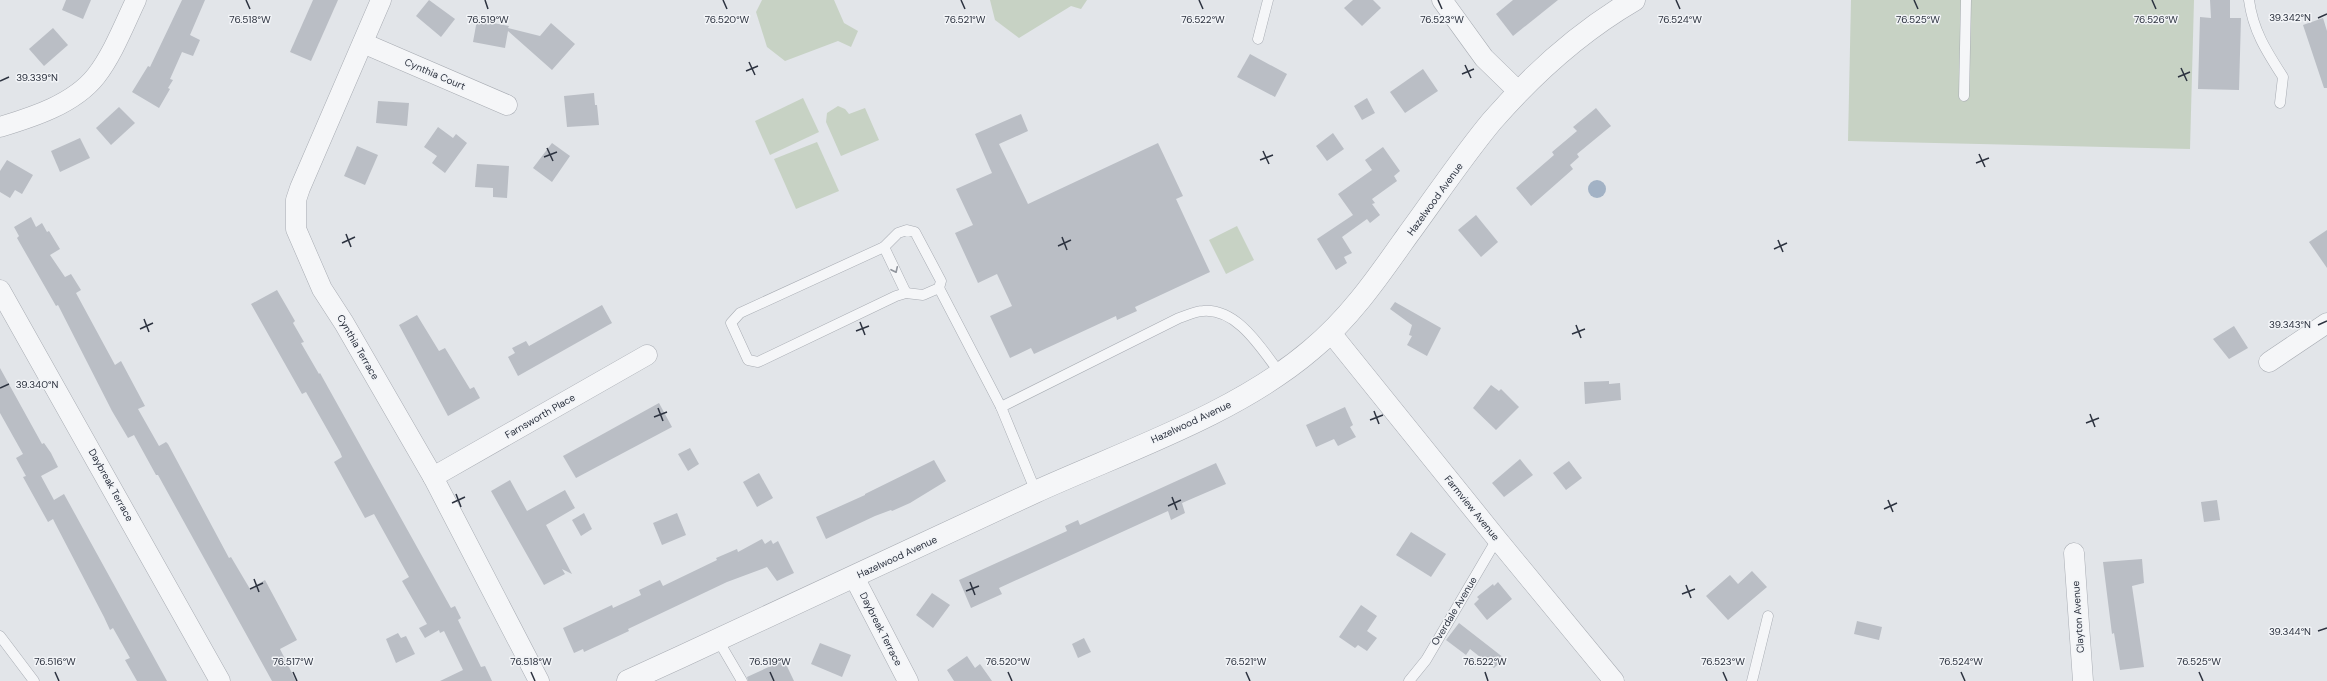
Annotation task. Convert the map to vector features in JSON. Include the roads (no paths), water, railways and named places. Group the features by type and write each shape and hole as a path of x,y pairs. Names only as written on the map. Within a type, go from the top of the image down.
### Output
{"street":[{"path":"0,127 37,114 68,99 96,76 109,57 136,0"},
{"name":"Cynthia Terrace","path":"380,0 300,188 296,200 295,222 301,243 322,290 344,323 433,477 539,681"},
{"path":"1442,0 1479,53 1496,72 1519,92"},
{"name":"Hazelwood Avenue","path":"641,678 718,640 1036,492 1210,414 1234,402 1280,373 1331,333 1354,308 1492,122 1519,92 1580,37 1634,0"},
{"name":"Cynthia Court","path":"363,43 507,105"},
{"name":"Daybreak Terrace","path":"0,290 220,681"},
{"path":"2269,362 2327,323"},
{"name":"Farmview Avenue","path":"1331,333 1614,681"},
{"name":"Farnsworth Place","path":"433,477 647,356"},
{"name":"Clayton Avenue","path":"2074,553 2083,681"},
{"name":"Daybreak Terrace","path":"854,577 908,681"}],"lane":[{"path":"1258,39 1268,0"},
{"path":"1964,96 1966,0"},
{"path":"2249,0 2251,17 2260,42 2283,77 2280,103"},
{"path":"939,288 923,295 906,293 758,362 748,360 731,322 740,313 884,247 898,233 907,230 915,232 941,281 939,288 1000,407 1036,492"},
{"path":"884,247 906,293"},
{"path":"1000,407 1179,318 1202,311 1218,313 1233,320 1249,335 1280,373"},
{"name":"Overdale Avenue","path":"1409,681 1426,660 1497,539"},
{"path":"1752,681 1768,616"},
{"path":"0,636 34,681"},
{"path":"718,640 742,681"}],"water":[{"path":"1597,180 1603,183 1606,189 1603,195 1597,198 1591,195 1588,189 1591,183"}]}
